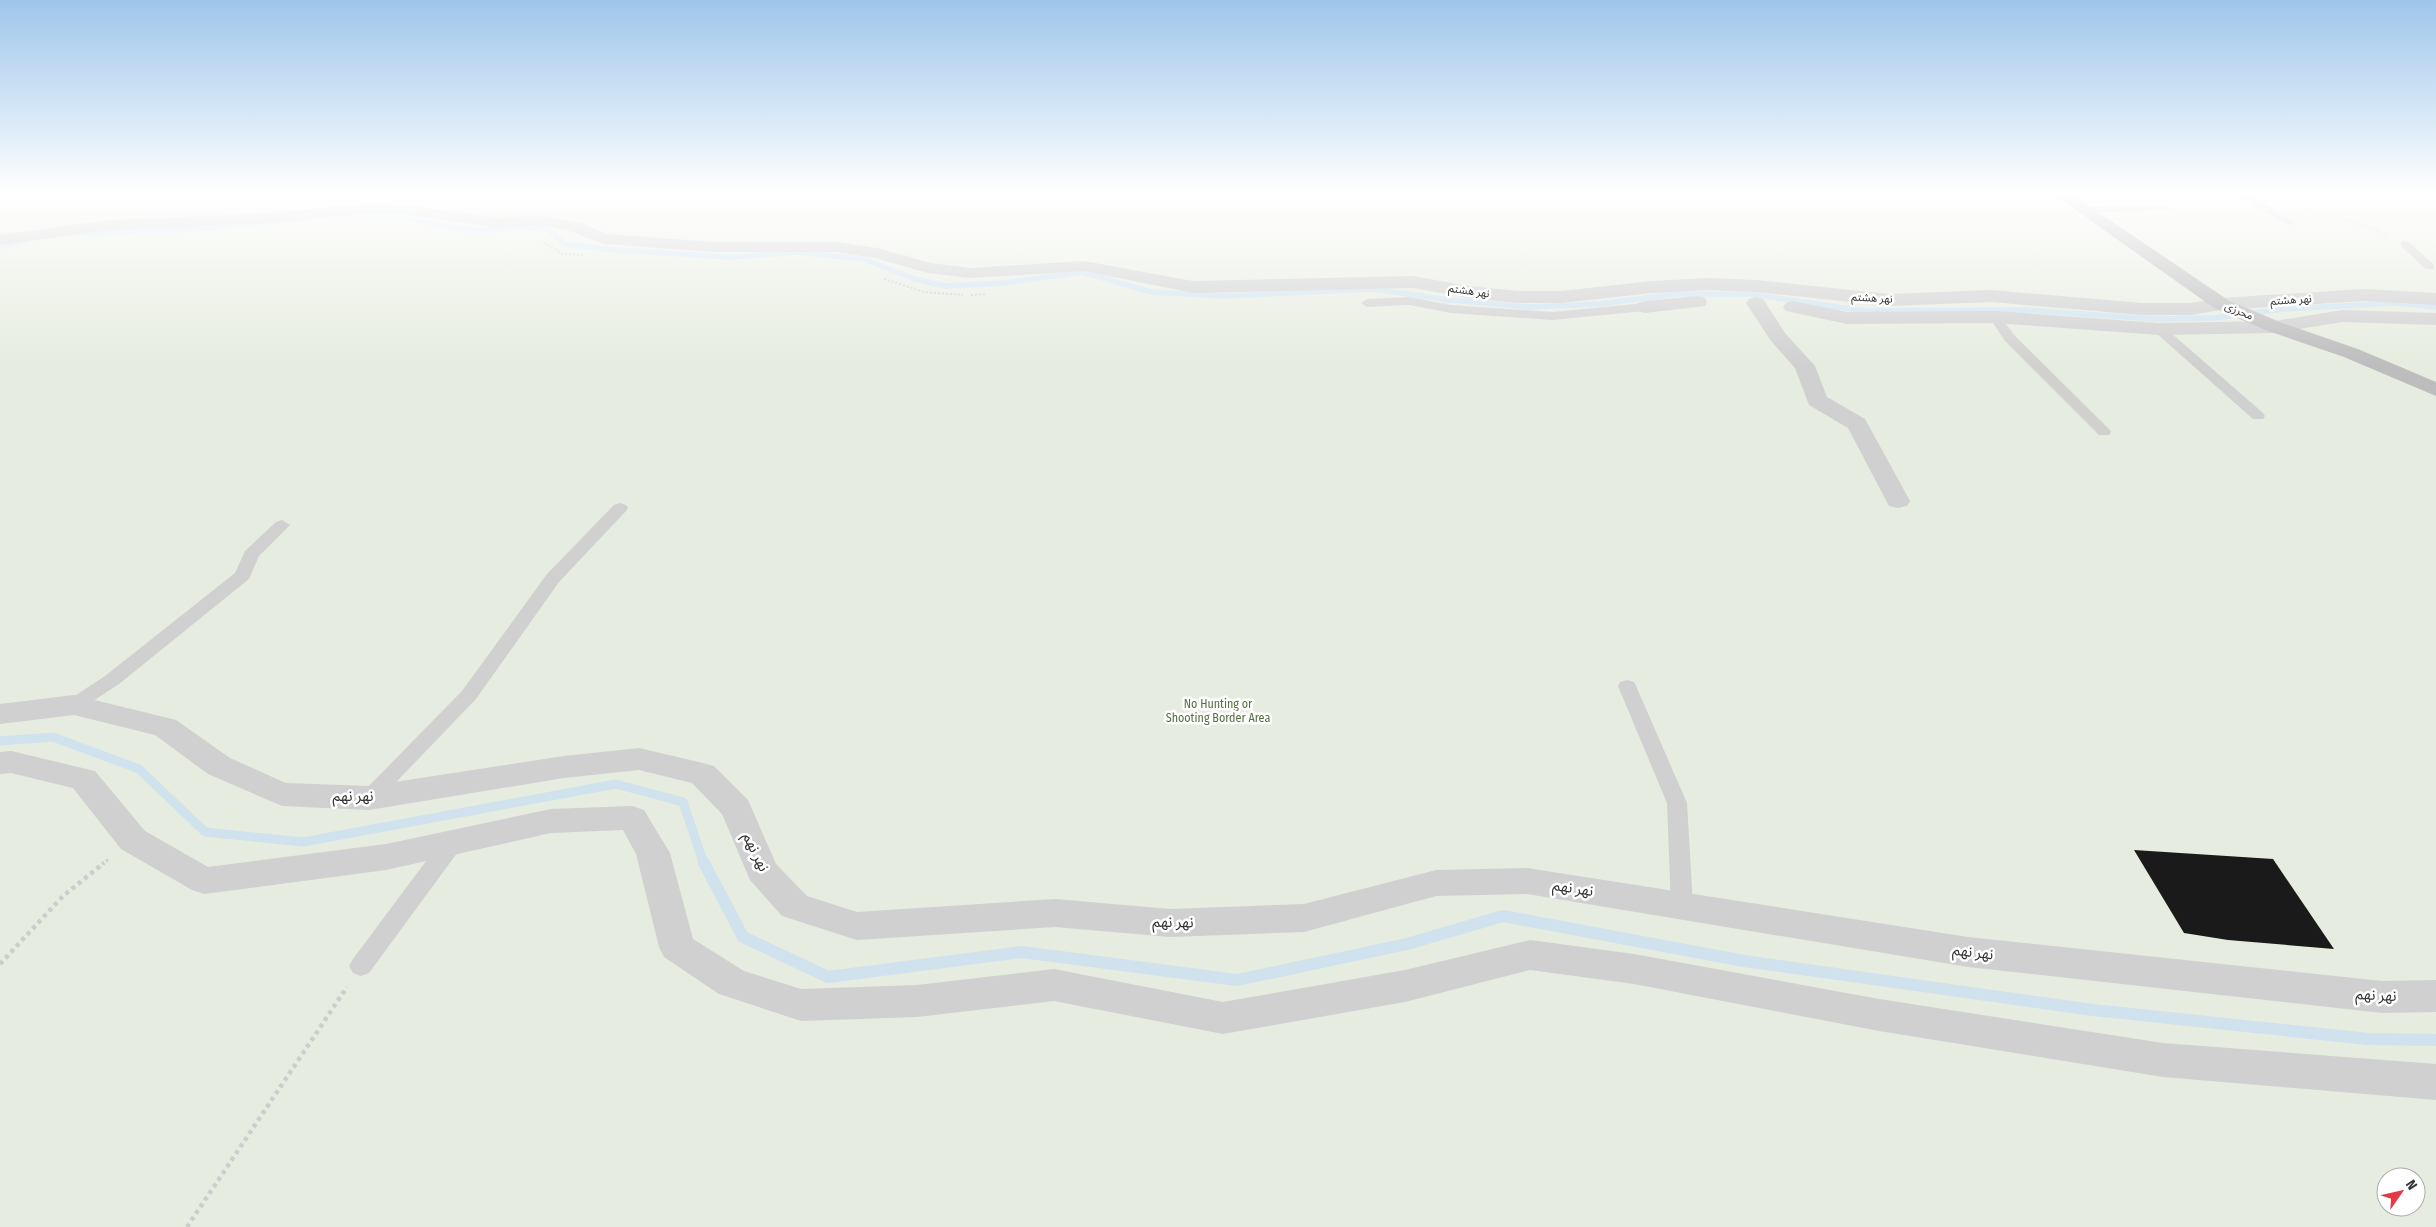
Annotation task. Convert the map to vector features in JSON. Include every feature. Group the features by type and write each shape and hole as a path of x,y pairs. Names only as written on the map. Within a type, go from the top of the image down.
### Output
{"street":[{"name":"نهر هشتم","path":"865,251 928,268 971,273 1084,266 1193,286 1413,282 1488,294 1561,297 1652,287 1707,284 1757,286 1890,300 1992,296 2142,309 2190,309 2364,295 2436,299"},
{"name":"محرزی","path":"2145,251 2227,306 2268,324 2350,353 2436,390"},
{"path":"1645,307 1719,300 1779,304 1847,318 1925,319 1995,317 2159,329 2268,324 2342,316 2436,318"},
{"path":"1756,303 1778,337 1805,366 1817,400 1857,424 1898,501"},
{"name":"نهر نهم","path":"0,714 74,705 165,727 219,766 282,794 368,798 564,767 639,759 703,774 736,808 762,871 794,906 857,926 1056,913 1170,924 1304,918 1436,883 1527,880 1968,952 2382,997 2436,996"},
{"path":"0,763 11,762 84,779 133,840 204,881 386,856 551,821 632,818 653,853 677,947 732,983 801,1005 917,1001 1054,985 1223,1018 1406,986 1530,955 1634,969 1879,1015 2163,1060 2436,1082"}],"lane":[{"path":"2413,251 2434,269"},
{"path":"1367,303 1409,301 1451,309 1552,316 1645,307"},
{"path":"1995,317 2009,338 2104,432"},
{"path":"2159,329 2258,416"},
{"path":"368,798 469,696 553,578 620,508"},
{"path":"74,705 112,680 243,575 251,554 282,525"},
{"path":"1627,686 1677,803 1682,906"},
{"path":"361,966 452,843"}],"path":[{"path":"0,964 63,896 133,840"},
{"path":"187,1227 361,966"}],"green space":[{"name":"No Hunting or Shooting Border Area","path":"0,251 2436,251 2436,1227 0,1227"}],"building":[{"path":"2134,850 2273,859 2334,949 2228,940 2184,933"}],"waterway":[{"path":"640,251 731,257 797,252 864,259 914,279 945,286 1004,283 1082,272 1151,292 1225,296 1373,289 1450,300 1528,307 1599,304 1676,294 1750,294 1864,311 2026,310 2156,319 2213,318 2284,309 2395,303 2436,307"},
{"path":"0,741 53,737 139,769 205,832 303,842 616,784 683,802 704,864"},
{"path":"704,863 743,937 828,977 1022,952 1237,980 1407,944 1503,916 1744,961 2093,1010 2368,1039 2436,1040"}]}
